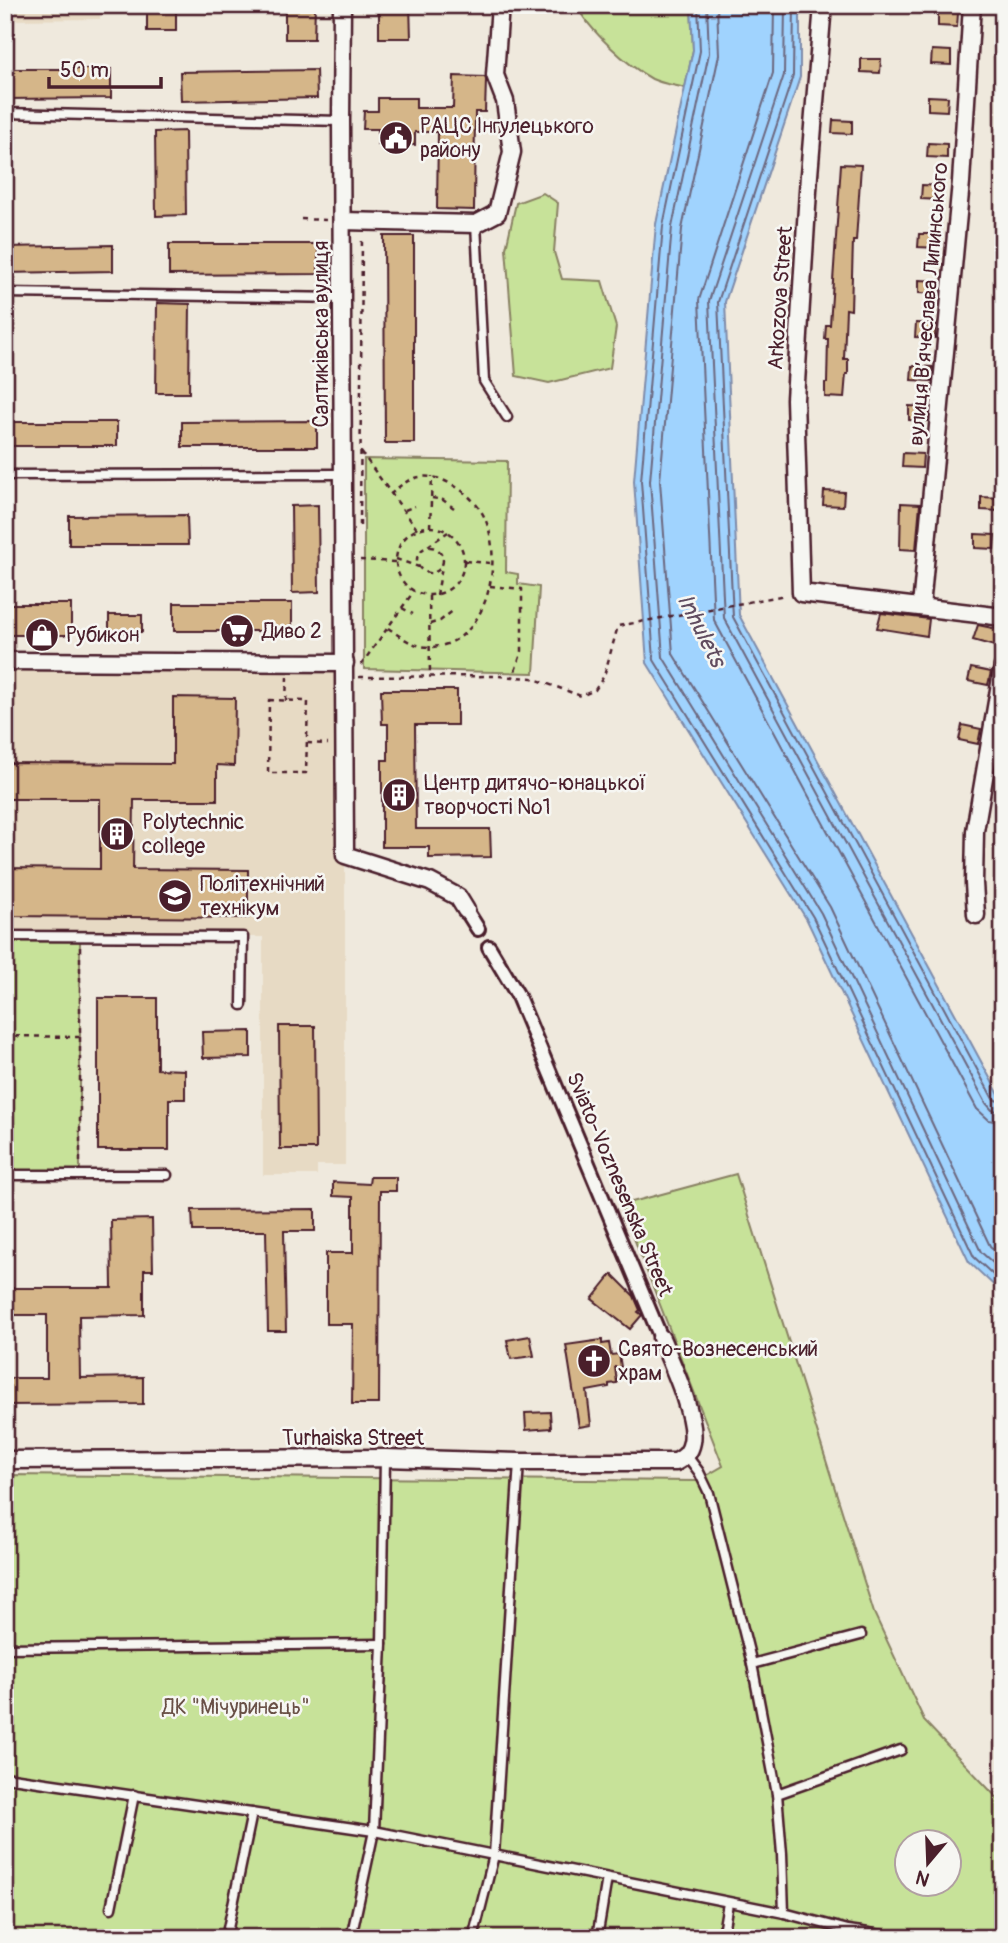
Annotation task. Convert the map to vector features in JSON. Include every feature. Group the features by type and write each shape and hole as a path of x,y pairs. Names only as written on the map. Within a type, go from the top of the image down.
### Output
{"street":[{"name":"Салтиківська вулиця","path":"342,5 342,474 345,670"},
{"path":"342,221 476,224 497,213 512,152 505,101 495,75 500,5"},
{"name":"Arkozova Street","path":"802,593 795,399 823,5"},
{"name":"вулиця В’ячеслава Липинського","path":"921,607 961,181 972,5"},
{"path":"802,593 1003,617"},
{"path":"5,661 287,663 345,670 345,855 430,882 458,897 478,929"},
{"path":"976,915 975,831 1003,666"},
{"name":"Sviato-Voznesenska Street","path":"489,947 517,994 678,1379 693,1432 690,1450"},
{"name":"Turhaiska Street","path":"5,1460 385,1458 519,1462 676,1462 690,1450"}],"lane":[{"path":"5,113 341,121"},
{"path":"476,224 484,381 507,417"},
{"path":"5,293 342,298"},
{"path":"5,475 342,474"},
{"path":"5,936 243,937 242,1005"},
{"path":"5,1175 167,1175"},
{"path":"690,1450 709,1493 752,1664 777,1794 784,1913"},
{"path":"351,1938 374,1831 382,1644 385,1458"},
{"path":"473,1938 494,1855 519,1462"},
{"path":"752,1664 861,1635"},
{"path":"5,1648 382,1644"},
{"path":"777,1794 901,1750"},
{"path":"5,1777 374,1831 784,1913 848,1934 903,1938"},
{"path":"111,1908 134,1795"},
{"path":"226,1938 252,1813"},
{"path":"597,1938 607,1878"},
{"path":"722,1938 728,1903"}],"path":[{"path":"301,219 342,221"},
{"path":"360,533 362,221"},
{"path":"360,452 417,529"},
{"path":"388,628 413,644 430,647 455,639 472,626 482,610 490,586 491,563 486,519 475,502 456,486 432,476 411,478 391,494"},
{"path":"429,527 432,476"},
{"path":"431,498 443,500 454,508"},
{"path":"404,510 415,506"},
{"path":"429,527 448,532 459,542 465,561 457,583 443,593 429,596 414,591 406,586 400,577 396,560 405,537 417,529 429,527"},
{"path":"419,567 418,555 448,532"},
{"path":"428,547 439,550 444,562 437,595"},
{"path":"360,560 396,560 419,567 426,573 435,573 442,567"},
{"path":"465,561 491,563"},
{"path":"490,586 522,589 522,651 513,677"},
{"path":"360,653 359,666 414,591"},
{"path":"345,670 430,676 532,678 581,696 595,690 604,676 618,626 802,593"},
{"path":"429,596 430,676"},
{"path":"402,608 413,614"},
{"path":"430,624 440,621 455,608"},
{"path":"286,701 287,663"},
{"path":"269,700 307,701 307,743 306,773 268,772 269,700"},
{"path":"307,743 345,745"},
{"path":"80,937 80,1175"},
{"path":"5,1036 80,1037"}],"shaded area":[{"path":"5,5 100,5 100,19 5,20"},
{"name":"Політехнічний технікум","path":"5,661 345,663 345,1165 317,1165 317,1175 263,1175 263,937 5,936"}],"green space":[{"path":"576,5 691,5 693,50 685,88 656,81 642,73 599,36"},
{"path":"543,193 558,203 554,252 562,279 602,281 616,327 610,368 549,383 516,376 506,248 516,203"},
{"path":"364,459 507,461 506,572 518,574 518,584 539,587 534,673 364,669"},
{"path":"5,936 80,937 80,1175 5,1175"},
{"name":"ДК \"Мічуринець\"","path":"736,1174 874,1613 925,1722 1003,1804 1003,1938 5,1938 5,1475 697,1481 723,1466 621,1205"}],"water":[{"name":"Inhulets","path":"691,5 800,5 800,77 725,302 739,615 1003,1102 1003,1294 969,1262 807,920 647,663 634,481 656,224 693,50"}],"building":[{"path":"147,5 176,5 176,31 147,31"},
{"path":"285,5 315,5 314,39 285,39"},
{"path":"379,5 410,5 411,38 379,38"},
{"path":"938,12 958,13 957,27 938,26"},
{"path":"932,50 951,51 951,65 931,64"},
{"path":"861,59 881,59 880,73 861,72"},
{"path":"5,69 111,69 111,98 5,99"},
{"path":"316,70 317,98 181,101 180,72"},
{"name":"РАЦС Інгулецького району","path":"454,76 485,77 486,80 485,112 475,112 474,210 437,209 438,132 415,132 415,145 378,144 378,129 363,129 364,111 378,111 378,98 416,98 416,108 453,108"},
{"path":"928,96 948,97 947,111 928,110"},
{"path":"833,120 852,121 852,134 832,133"},
{"path":"185,131 186,215 156,216 155,132"},
{"path":"928,143 947,144 947,158 927,157"},
{"path":"841,164 861,165 856,241 853,241 851,310 846,309 844,359 848,359 848,374 844,398 825,397 828,339 825,339 826,325 830,325"},
{"path":"922,185 942,186 941,200 921,199"},
{"path":"919,234 939,234 938,248 918,247"},
{"path":"384,236 414,236 414,443 385,443"},
{"path":"169,244 318,244 318,274 169,275"},
{"path":"113,245 113,271 5,273 5,247"},
{"path":"919,280 939,281 938,294 919,293"},
{"path":"157,303 190,304 189,393 156,393"},
{"path":"916,323 936,324 935,338 915,337"},
{"path":"912,366 932,367 931,381 911,380"},
{"path":"909,406 929,407 928,421 909,420"},
{"path":"317,421 317,447 182,447 182,422"},
{"path":"5,422 117,422 117,446 5,446"},
{"path":"903,453 923,454 922,468 902,467"},
{"path":"824,491 844,492 843,506 823,505"},
{"path":"981,497 1001,498 1000,511 981,510"},
{"path":"901,503 920,504 916,550 900,549"},
{"path":"318,505 319,592 292,593 291,506"},
{"path":"187,515 188,545 69,545 69,516"},
{"path":"975,534 995,535 994,549 975,548"},
{"path":"174,603 292,603 292,631 174,631"},
{"path":"5,604 71,604 71,635 5,635"},
{"path":"881,613 929,619 927,636 877,628"},
{"path":"109,615 142,615 142,632 109,632"},
{"path":"978,625 1002,630 998,647 973,640"},
{"path":"971,668 991,672 988,685 968,681"},
{"name":"Центр дитячо-юнацької творчості №1","path":"381,690 457,690 457,725 415,725 416,829 490,829 491,857 429,858 429,847 382,847 382,760 388,760 388,724 382,724"},
{"name":"Polytechnic college","path":"173,697 235,698 234,766 217,765 217,800 134,800 133,869 248,870 248,918 5,916 5,868 100,869 100,799 5,799 5,763 173,764"},
{"path":"962,725 981,729 978,744 959,740"},
{"path":"98,998 157,998 157,1069 185,1070 185,1099 169,1099 169,1150 98,1150"},
{"path":"279,1026 315,1026 316,1149 280,1149"},
{"path":"251,1031 251,1057 203,1058 202,1032"},
{"path":"370,1177 396,1177 396,1191 380,1191 379,1404 352,1404 353,1324 326,1324 326,1253 353,1253 353,1197 333,1196 333,1182 369,1184"},
{"path":"315,1209 315,1231 284,1231 286,1331 268,1331 266,1231 193,1231 192,1210"},
{"path":"152,1219 153,1270 144,1270 144,1315 79,1316 80,1378 143,1377 143,1404 5,1405 5,1378 47,1378 47,1315 5,1315 5,1288 112,1288 111,1220"},
{"path":"612,1274 634,1296 640,1310 638,1312 642,1315 630,1329 592,1299"},
{"path":"530,1336 534,1356 511,1359 507,1340"},
{"name":"Свято-Вознесенський храм","path":"602,1340 602,1344 609,1343 611,1355 619,1354 621,1367 615,1367 617,1383 587,1391 591,1425 579,1427 566,1345"},
{"path":"550,1412 551,1428 526,1430 525,1413"}],"place":[{"name":"РАЦС Інгулецького району","path":"396,138"},
{"name":"Диво 2","path":"237,631"},
{"name":"Рубикон","path":"42,635"},
{"name":"Центр дитячо-юнацької творчості №1","path":"399,795"},
{"name":"Polytechnic college","path":"117,834"},
{"name":"Політехнічний технікум","path":"175,896"},
{"name":"Свято-Вознесенський храм","path":"594,1361"}]}
